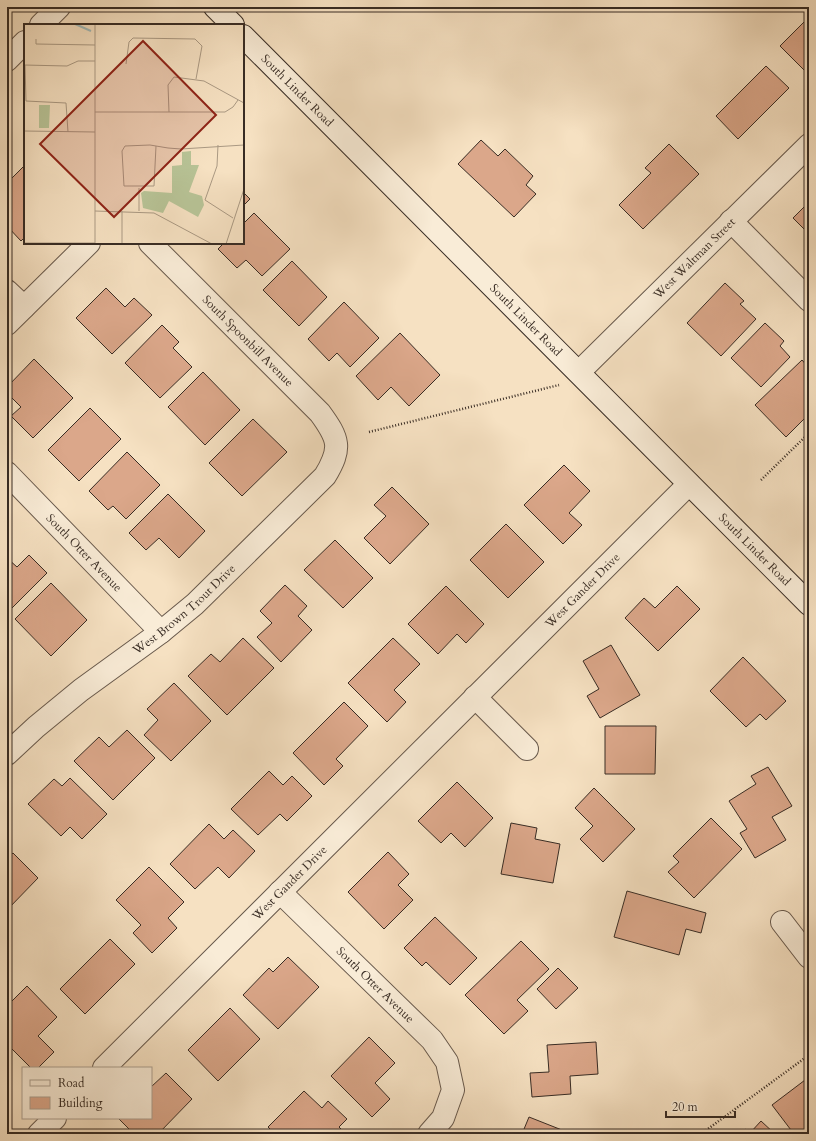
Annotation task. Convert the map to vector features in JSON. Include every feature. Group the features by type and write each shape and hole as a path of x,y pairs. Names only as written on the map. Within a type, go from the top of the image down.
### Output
{"street":[{"path":"43,24 59,7"},
{"path":"215,7 231,24"},
{"name":"South Linder Road","path":"244,37 570,378 689,484 809,604"},
{"path":"7,60 24,43"},
{"name":"West Waltman Street","path":"570,378 809,145"},
{"path":"731,221 809,300"},
{"path":"7,324 88,244"},
{"name":"South Spoonbill Avenue","path":"151,244 320,413 331,428 337,444"},
{"path":"7,291 24,307"},
{"name":"West Brown Trout Drive","path":"7,754 36,727 81,690 161,632 195,604 325,476 333,462 337,444"},
{"name":"South Otter Avenue","path":"7,473 161,632"},
{"name":"West Gander Drive","path":"105,1067 689,484"},
{"path":"475,697 527,749"},
{"name":"South Otter Avenue","path":"280,892 432,1040 447,1062 453,1090 443,1118 429,1134"},
{"path":"782,922 809,957"},
{"path":"39,1134 54,1119"}],"path":[{"path":"369,432 570,378"},
{"path":"761,480 809,433"},
{"path":"701,1134 809,1054"}],"building":[{"path":"809,17 809,67 805,71 780,46"},
{"path":"766,66 789,88 738,139 716,116"},
{"path":"481,140 498,156 505,149 533,176 526,185 536,194 514,217 458,164"},
{"path":"669,144 699,174 643,229 619,205 651,173 645,168"},
{"path":"24,166 24,238 21,241 7,226 7,183"},
{"path":"244,193 250,199 244,205"},
{"path":"809,202 809,234 793,218"},
{"path":"254,213 290,249 262,276 246,260 237,268 218,249 223,244 244,244 244,223"},
{"path":"292,261 327,297 299,326 263,290"},
{"path":"725,283 744,301 740,304 756,319 721,356 687,323"},
{"path":"106,288 125,307 134,298 152,315 112,354 76,318"},
{"path":"344,302 379,338 350,367 337,353 329,361 308,339"},
{"path":"765,323 784,341 780,346 790,357 761,387 731,358"},
{"path":"162,325 179,342 173,348 192,367 160,398 125,363"},
{"path":"400,333 440,375 409,406 391,387 378,400 356,376"},
{"path":"34,359 73,398 33,438 11,416 21,407 7,393 7,387"},
{"path":"802,360 809,368 809,414 786,437 755,405"},
{"path":"203,372 240,410 205,445 168,407"},
{"path":"90,408 121,439 79,481 48,450"},
{"path":"253,419 287,452 242,496 209,463"},
{"path":"127,452 160,485 126,519 113,506 108,510 89,491"},
{"path":"564,465 590,491 569,513 582,525 563,544 524,505"},
{"path":"392,487 429,524 390,564 364,538 386,516 374,505"},
{"path":"168,494 205,531 179,558 159,538 146,550 129,533"},
{"path":"506,524 544,562 508,598 470,560"},
{"path":"335,540 373,578 343,608 304,570"},
{"path":"29,555 47,573 8,612 7,558 17,567"},
{"path":"51,583 87,620 51,656 15,619"},
{"path":"285,585 307,606 298,616 312,630 281,662 257,637 272,623 260,611"},
{"path":"446,586 484,624 466,643 457,634 438,654 408,624"},
{"path":"677,586 700,609 658,651 625,618 644,598 655,608"},
{"path":"243,638 274,668 227,715 188,676 211,654 220,662"},
{"path":"393,638 420,664 394,690 406,702 387,722 348,683"},
{"path":"611,645 640,695 600,718 587,696 599,689 583,661"},
{"path":"743,657 786,701 766,720 760,714 746,727 710,691"},
{"path":"174,683 211,721 171,761 144,735 158,720 147,709"},
{"path":"344,702 368,726 336,759 343,766 324,785 293,753"},
{"path":"605,726 656,726 655,774 605,774"},
{"path":"127,730 155,758 113,800 74,761 99,737 109,747"},
{"path":"768,767 792,806 772,817 786,840 755,858 740,833 747,829 729,801 756,784 751,776"},
{"path":"269,771 283,785 292,776 312,796 287,821 280,814 258,835 231,809"},
{"path":"70,778 107,814 82,839 70,827 61,836 28,804 54,779 62,786"},
{"path":"457,782 493,818 465,847 451,833 441,843 418,821"},
{"path":"594,788 635,829 603,862 580,839 593,826 575,808"},
{"path":"711,818 742,849 694,898 668,872 679,862 673,856"},
{"path":"511,823 537,828 535,839 560,844 553,883 501,874"},
{"path":"209,824 224,839 233,830 255,851 229,878 218,867 195,889 170,864"},
{"path":"388,852 409,874 398,885 413,900 384,929 348,892"},
{"path":"13,853 38,878 7,910 7,858"},
{"path":"149,867 184,902 168,918 177,928 152,953 133,933 141,925 116,900"},
{"path":"627,891 706,913 701,933 686,929 679,955 614,937"},
{"path":"435,917 477,958 450,985 426,962 422,966 404,948"},
{"path":"110,939 135,964 85,1014 60,989"},
{"path":"521,941 549,969 517,1000 528,1011 504,1034 465,995"},
{"path":"288,957 319,987 278,1029 243,995 269,968 273,972"},
{"path":"558,968 578,988 556,1009 537,989"},
{"path":"27,986 57,1017 38,1036 54,1052 39,1067 30,1067 7,1044 7,1002 9,1004"},
{"path":"230,1008 260,1039 218,1081 188,1050"},
{"path":"369,1037 395,1063 375,1083 390,1099 372,1117 331,1076"},
{"path":"596,1042 598,1074 570,1076 571,1094 532,1097 530,1073 549,1072 547,1045"},
{"path":"166,1073 192,1099 158,1134 134,1134 119,1119 152,1119 152,1086"},
{"path":"7,1076 11,1080 7,1085"},
{"path":"809,1077 809,1132 807,1134 794,1134 772,1105"},
{"path":"304,1091 322,1108 328,1101 347,1119 339,1127 345,1133 344,1134 275,1134 268,1127"},
{"path":"529,1117 572,1134 522,1134"},
{"path":"761,1121 775,1134 740,1134 745,1129 750,1133"}]}
